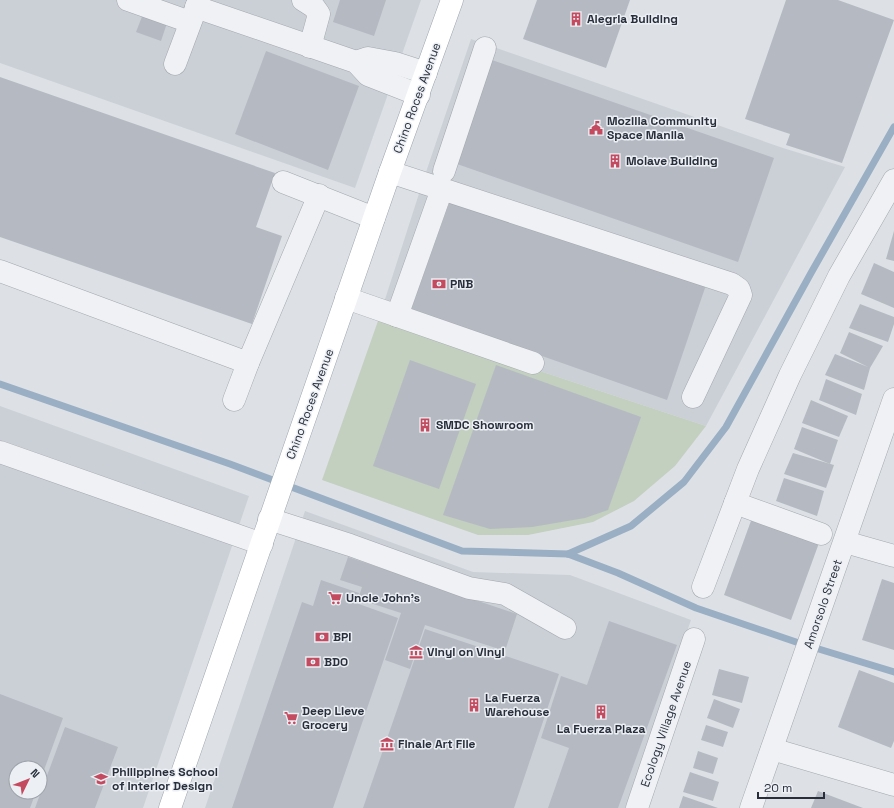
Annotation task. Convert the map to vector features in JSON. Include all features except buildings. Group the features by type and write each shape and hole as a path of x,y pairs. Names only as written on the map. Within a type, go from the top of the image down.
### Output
{"main road":[{"name":"Chino Roces Avenue","path":"170,808 346,298 452,0"}],"street":[{"path":"128,0 195,10 356,62 368,74 419,96"},
{"path":"303,0 314,7 319,14 310,47"},
{"path":"175,64 195,10"},
{"path":"397,316 443,180 485,48"},
{"path":"356,62 368,58 396,63 426,73"},
{"path":"390,172 443,180 732,284 739,289 741,295 693,397"},
{"path":"703,587 748,469 787,382 839,276 894,180"},
{"path":"283,182 374,218"},
{"path":"234,400 248,363 319,195"},
{"path":"0,271 248,363"},
{"path":"346,298 533,364"},
{"name":"Amorsolo Street","path":"751,808 894,399"},
{"path":"0,452 262,544"},
{"path":"735,503 821,534"},
{"path":"269,519 350,545 469,588 505,594 565,628"},
{"path":"845,542 894,556"},
{"name":"Ecology Village Avenue","path":"637,808 694,639"},
{"path":"772,749 894,785"}],"shaded area":[{"path":"0,0 421,0 355,188 0,63"},
{"path":"471,39 783,148 845,167 706,426 379,318"},
{"path":"0,406 249,496 143,808 0,808"},
{"name":"La Fuerza Plaza","path":"305,511 473,572 570,575 691,620 625,808 205,808"}],"green space":[{"path":"379,318 706,426 675,466 634,501 593,522 528,535 478,535 322,480"}],"waterway":[{"path":"568,554 631,526 684,482 726,427 894,127"},
{"path":"0,384 230,464 462,551 568,554 618,573 696,608 799,643 894,672"}],"place":[{"name":"Alegria Building","path":"576,19"},
{"name":"Mozilla Community Space Manila","path":"596,128"},
{"name":"Molave Building","path":"615,161"},
{"name":"PNB","path":"439,284"},
{"name":"SMDC Showroom","path":"425,425"},
{"name":"Uncle John's","path":"335,598"},
{"name":"BPI","path":"322,637"},
{"name":"Vinyl on Vinyl","path":"416,652"},
{"name":"BDO","path":"313,662"},
{"name":"La Fuerza Warehouse","path":"474,705"},
{"name":"La Fuerza Plaza","path":"601,712"},
{"name":"Deep Lieve Grocery","path":"291,718"},
{"name":"Finale Art File","path":"387,744"},
{"name":"Philippines School of Interior Design","path":"101,779"}]}
